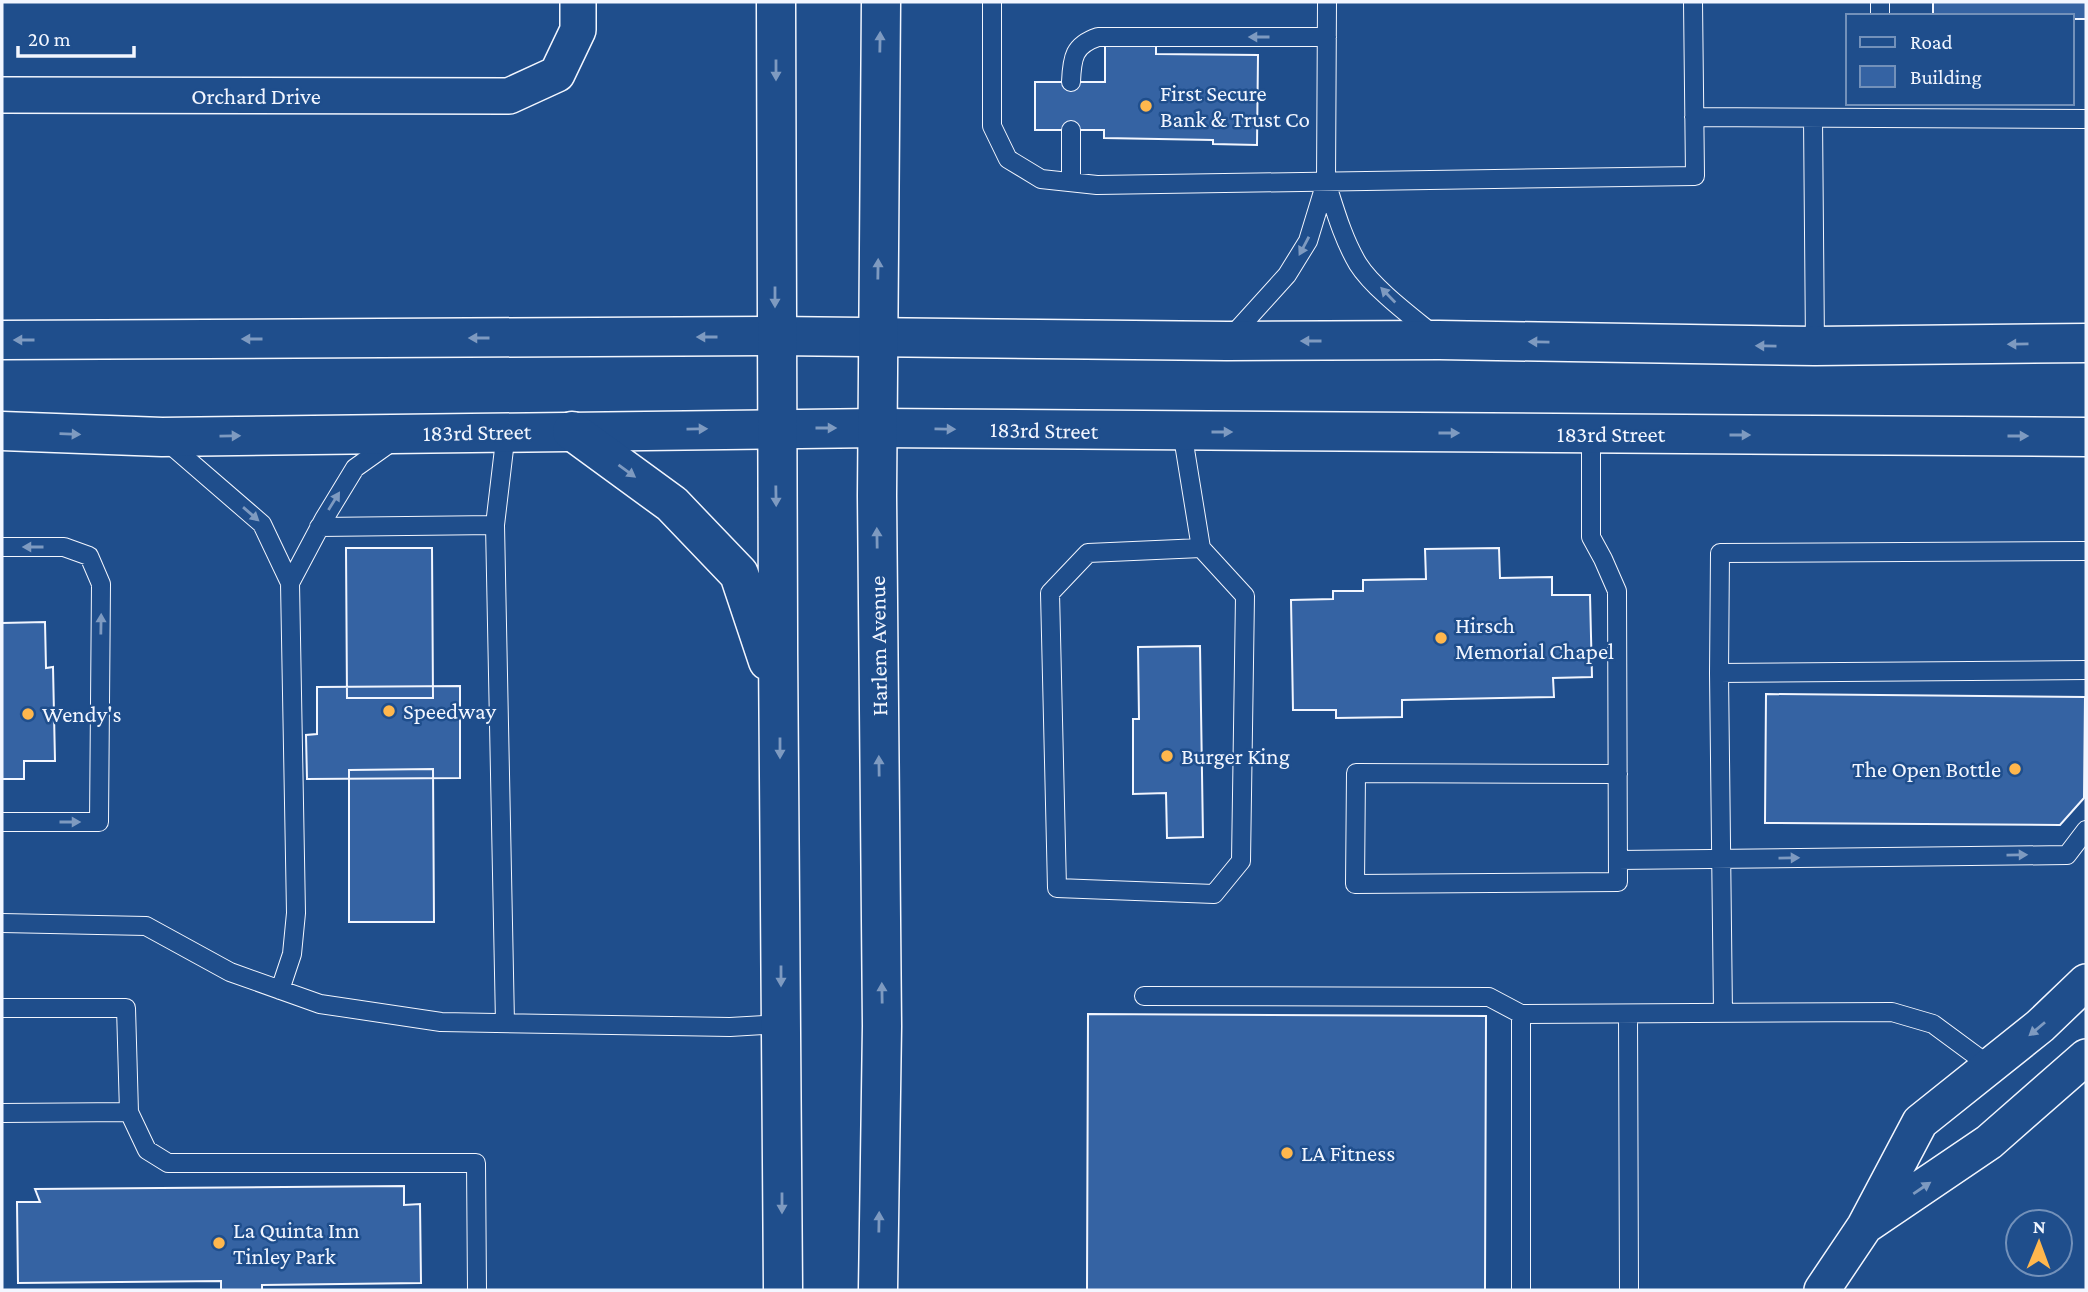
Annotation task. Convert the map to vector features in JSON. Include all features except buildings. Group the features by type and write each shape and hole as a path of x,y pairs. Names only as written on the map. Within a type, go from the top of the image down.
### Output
{"street":[{"name":"Orchard Drive","path":"2,95 509,96 557,74 578,30 578,2"},
{"path":"776,2 775,428 783,1290"},
{"name":"Harlem Avenue","path":"878,1290 882,1012 877,428 881,2"},
{"path":"2,340 775,336 1227,341 1439,340 1815,346 2086,343"},
{"name":"183rd Street","path":"2,431 162,437 775,428 2086,437"},
{"path":"572,431 672,504 739,574 779,690"},
{"path":"1822,1290 1866,1226 1920,1122 2040,1027 2086,982"},
{"path":"1866,1226 1989,1142 2086,1057"}],"lane":[{"path":"992,2 992,126 1008,159 1041,179 1097,185 1695,176 1693,2"},
{"path":"1227,341 1287,275 1308,241 1326,182 1327,2"},
{"path":"1071,82 1075,53 1083,41 1098,37 1327,37"},
{"path":"1694,117 1813,118 1881,111 2086,119"},
{"path":"1813,118 1815,346"},
{"path":"1071,130 1071,182"},
{"path":"1326,182 1343,233 1359,266 1399,308 1439,340"},
{"path":"1182,431 1202,548 1245,596 1241,861 1214,894 1056,888 1050,593 1088,553 1202,548"},
{"path":"505,1023 495,525 506,432"},
{"path":"290,583 319,527 355,468 402,434"},
{"path":"1591,435 1591,537 1617,591 1618,774 1618,882 1355,884 1356,773 1618,774"},
{"path":"162,437 262,524 290,583 296,914 292,954 280,990"},
{"path":"319,527 495,525"},
{"path":"2,547 64,547 89,556 101,584 99,822 2,822"},
{"path":"1723,1013 1720,553 2086,551"},
{"path":"1719,673 2086,670"},
{"path":"1618,860 2067,855 2086,830"},
{"path":"2,922 146,926 230,972 320,1004 441,1022 730,1027 781,1024"},
{"path":"1144,996 1489,997 1521,1014 1892,1012 1933,1024 1990,1066"},
{"path":"2,1008 126,1008 130,1112 147,1150 167,1163 476,1163 477,1290"},
{"path":"1628,1013 1629,1290"},
{"path":"1521,1014 1521,1290"},
{"path":"2,1113 130,1112"}],"place":[{"name":"First Secure Bank & Trust Co","path":"1146,106"},
{"name":"Hirsch Memorial Chapel","path":"1441,638"},
{"name":"Speedway","path":"389,711"},
{"name":"Wendy's","path":"28,714"},
{"name":"Burger King","path":"1167,756"},
{"name":"The Open Bottle","path":"2015,769"},
{"name":"LA Fitness","path":"1287,1153"},
{"name":"La Quinta Inn Tinley Park","path":"219,1243"}]}
